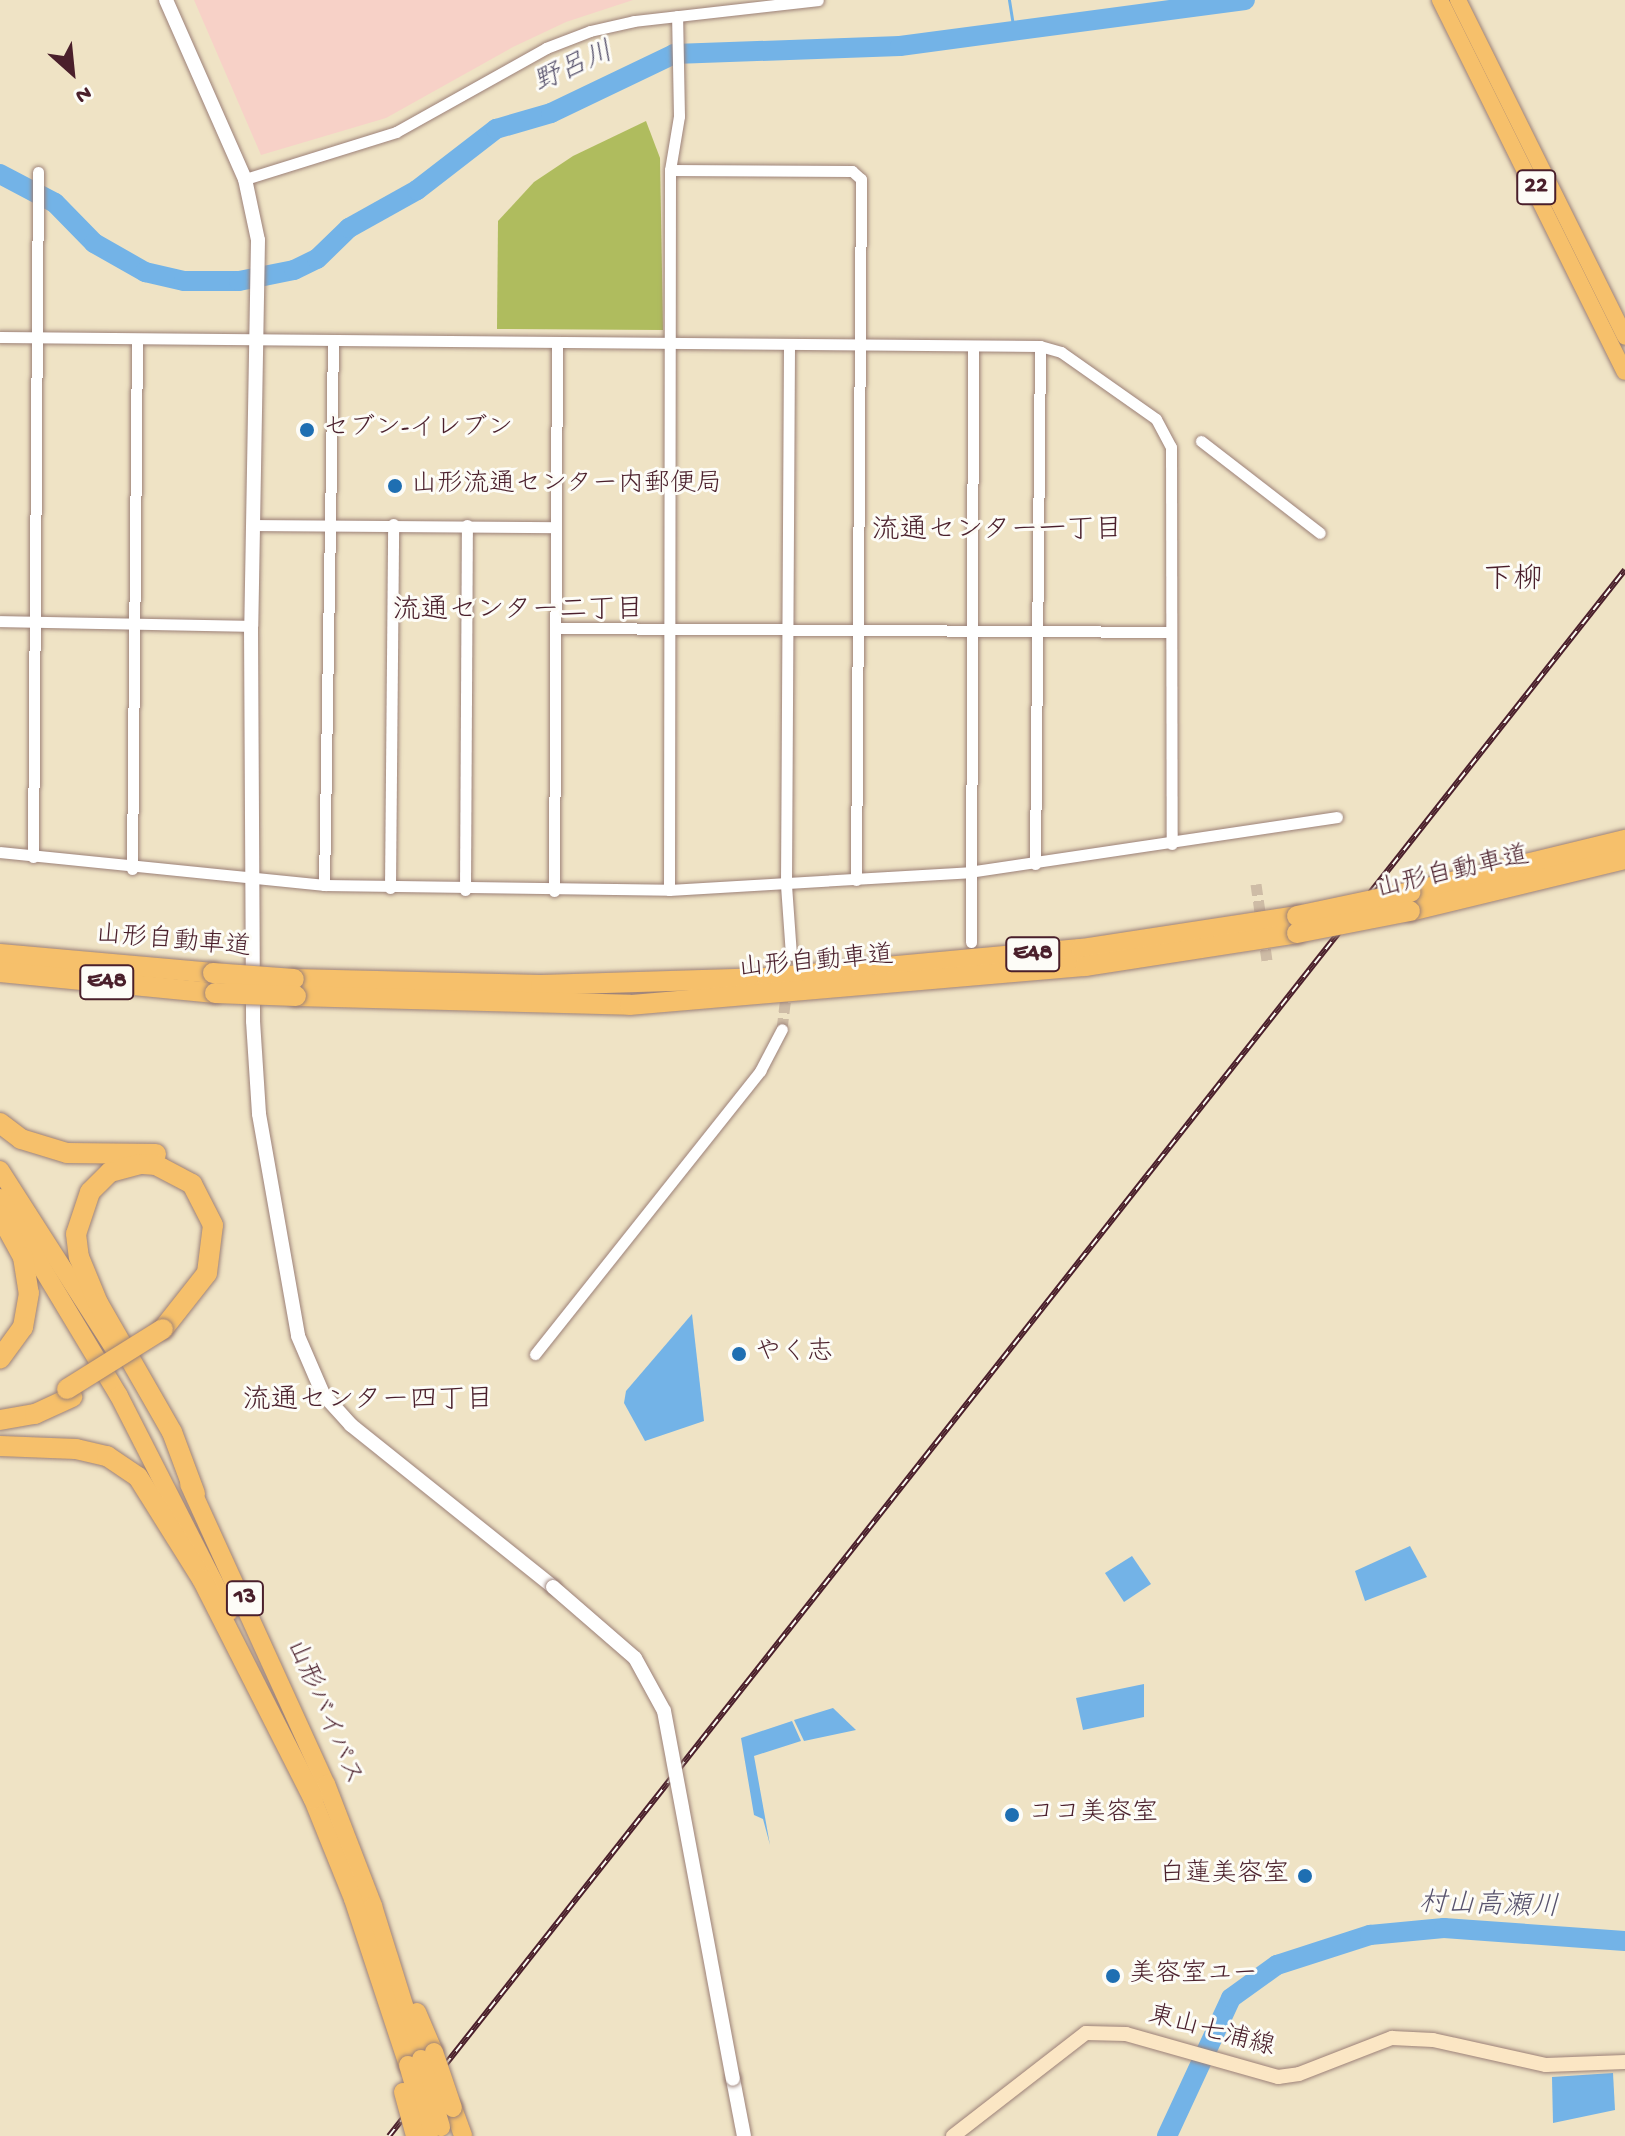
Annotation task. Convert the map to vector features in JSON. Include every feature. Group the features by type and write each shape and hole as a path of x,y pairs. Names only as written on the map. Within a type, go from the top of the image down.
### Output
{"highway":[{"name":"山形自動車道","path":"1410,902 1625,840"},
{"name":"山形自動車道","path":"0,972 630,1005 1085,966 1625,859"},
{"name":"山形自動車道","path":"0,954 214,983"},
{"path":"0,986 214,983"},
{"path":"0,1123 21,1139 67,1153 162,1155 198,1173 212,1189 227,1229 222,1266 200,1305 165,1334 35,1414 0,1420"},
{"path":"165,1334 207,1273 213,1225 192,1184 156,1165 140,1164 110,1172 90,1192 76,1234 79,1257 98,1303 172,1432 195,1494"},
{"name":"山形バイパス","path":"0,1170 139,1389 195,1494 295,1713 373,1906 437,2133"},
{"name":"山形バイパス","path":"0,1198 176,1500 313,1798 415,2062"},
{"path":"0,1215 26,1265 29,1293 23,1327 0,1359"},
{"path":"0,1409 70,1393"},
{"path":"0,1446 76,1449 107,1456 138,1477 202,1579 313,1798"},
{"path":"415,2062 453,2108 463,2136"},
{"path":"415,2062 415,2136"}],"main road":[{"name":"22","path":"1440,0 1625,372"},
{"name":"22","path":"1458,0 1625,337"},
{"name":"東山七浦線","path":"953,2136 1086,2033 1108,2031 1278,2077 1299,2074 1392,2038 1433,2040 1546,2065 1625,2062"}],"street":[{"path":"166,0 245,179 258,240 259,325 251,626 252,881 259,1114 287,1282 307,1364 323,1394 351,1425 553,1587 635,1658 664,1711 744,2136"},
{"path":"245,179 396,132 546,48 590,31 677,16 818,0"},
{"path":"669,890 673,345 670,170 679,116 677,16"},
{"path":"670,170 852,171 861,179 856,880"},
{"path":"33,857 39,177"},
{"path":"0,337 789,347 1040,346 1081,362 1156,419 1167,437 1173,458 1170,632 1172,844"},
{"path":"132,869 137,339"},
{"path":"324,885 333,342"},
{"path":"554,891 557,344"},
{"path":"971,942 973,346"},
{"path":"1035,864 1040,346"},
{"path":"789,347 786,885 791,955"},
{"path":"1201,441 1320,533"},
{"path":"390,888 393,524"},
{"path":"254,525 556,527"},
{"path":"465,890 467,525"},
{"path":"0,621 251,626"},
{"path":"557,628 1170,632"},
{"path":"0,852 252,881 465,890 669,890 969,872 1337,817"},
{"path":"535,1354 760,1071 782,1029"}],"shaded area":[{"path":"194,0 633,0 566,22 513,47 386,118 261,155"}],"green space":[{"path":"646,121 660,158 663,330 497,329 498,221 534,182 573,156"}],"water":[{"path":"692,1314 704,1421 645,1441 624,1403 626,1391"},
{"path":"1410,1546 1427,1577 1365,1601 1355,1571"},
{"path":"1132,1556 1151,1584 1124,1602 1105,1573"},
{"path":"1144,1684 1144,1717 1083,1730 1076,1698"},
{"path":"833,1708 856,1730 804,1741 794,1720"},
{"path":"792,1721 801,1741 754,1756 770,1845 763,1819 754,1815 741,1738"},
{"path":"1613,2073 1615,2110 1553,2123 1552,2077"}],"waterway":[{"path":"1009,0 1014,32"},
{"name":"野呂川","path":"0,174 55,203 94,243 145,272 184,281 239,281 294,270 317,259 349,228 417,190 496,129 551,113 674,54 900,46 1245,0"},
{"name":"村山高瀬川","path":"1167,2136 1231,1998 1277,1965 1370,1935 1444,1928 1625,1941"}],"tunnel":[{"path":"1256,884 1267,960"},
{"path":"782,1029 791,955"}],"railway":[{"path":"389,2136 1625,570"}],"place":[{"name":"セブン-イレブン","path":"307,430"},
{"name":"山形流通センター内郵便局","path":"395,486"},
{"name":"やく志","path":"739,1354"},
{"name":"ココ美容室","path":"1012,1815"},
{"name":"白蓮美容室","path":"1305,1876"},
{"name":"美容室ユー","path":"1113,1976"}],"district":[{"name":"流通センター一丁目","path":"997,532"},
{"name":"下柳","path":"1513,582"},
{"name":"流通センター二丁目","path":"518,612"},
{"name":"流通センター四丁目","path":"368,1402"}]}
